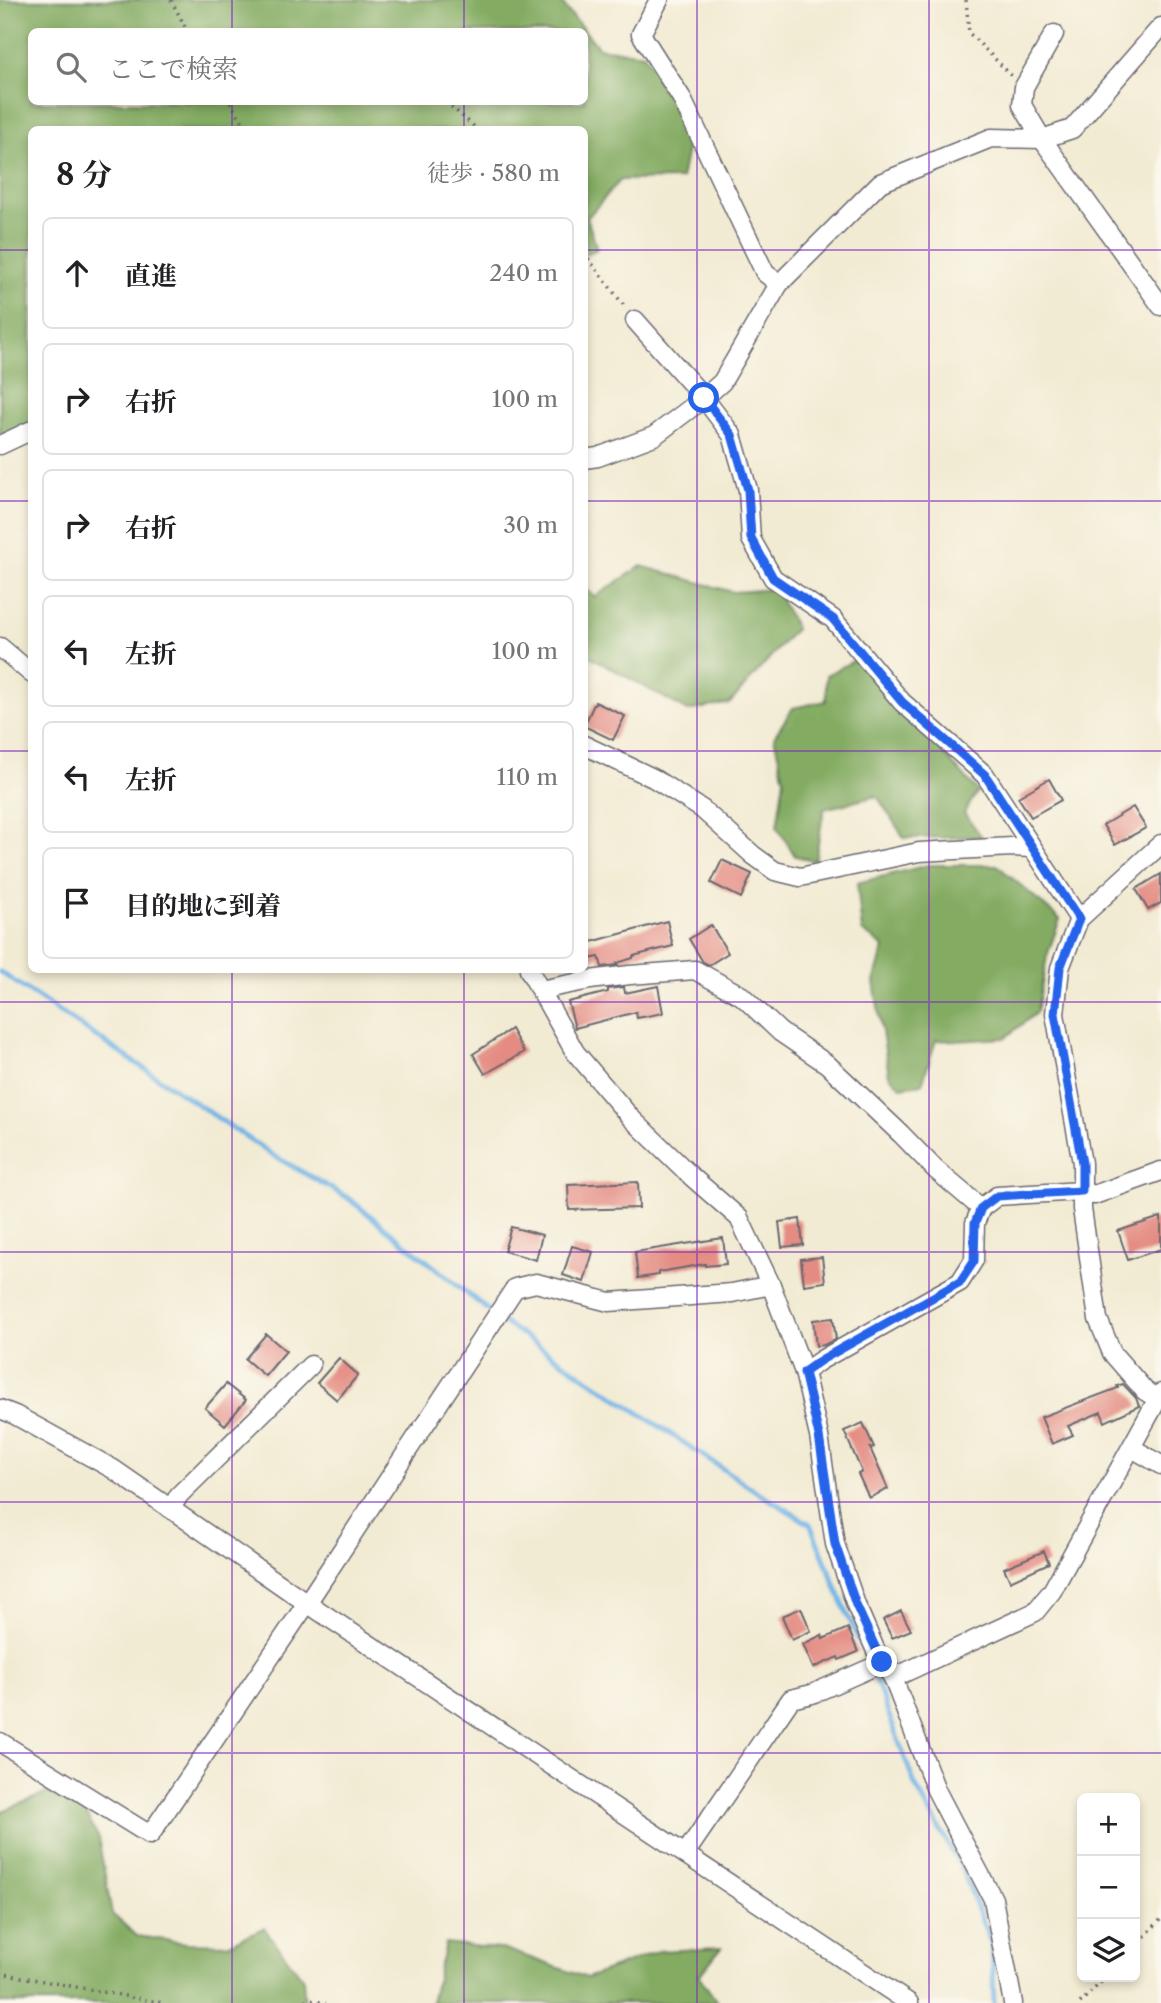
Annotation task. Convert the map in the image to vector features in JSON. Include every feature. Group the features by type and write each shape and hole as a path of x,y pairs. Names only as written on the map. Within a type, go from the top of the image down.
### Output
{"street":[{"path":"659,0 641,34 681,97 765,273 779,284"},
{"path":"588,458 654,436 722,382 779,284 880,183 991,138 1042,139 1072,129 1161,27"},
{"path":"1054,34 1024,87 1022,104 1042,139 1161,306"},
{"path":"635,320 704,398 732,435 748,490 751,538 773,578 833,619 902,702 985,775 1079,919"},
{"path":"0,445 28,432"},
{"path":"0,647 28,671"},
{"path":"588,747 653,778 702,809 752,855 775,871 800,877 919,852 1031,848"},
{"path":"893,1678 1035,1612 1052,1591 1159,1396 1144,1391 1112,1353 1098,1319 1082,1209 1082,1163 1055,1014 1060,968 1079,919 1161,844"},
{"path":"540,990 590,980 695,970 742,996 780,1032 827,1064 936,1170 981,1208"},
{"path":"530,973 575,1052 631,1118 739,1218 771,1286 804,1372 819,1436 835,1544 856,1605 882,1662 893,1678 936,1790 993,1899 1013,2003"},
{"path":"804,1372 960,1282 974,1261 975,1223 981,1208 997,1196 1082,1191 1094,1195 1161,1171"},
{"path":"0,1742 150,1835 307,1604 515,1288 536,1283 609,1302 732,1293 771,1286"},
{"path":"171,1509 179,1495 311,1365"},
{"path":"0,1409 113,1469 307,1604 909,2003"},
{"path":"1132,1448 1161,1465"},
{"path":"685,1854 791,1699 812,1694 882,1662"}],"path":[{"path":"172,0 186,28"},
{"path":"965,0 970,33 1024,87"},
{"path":"232,105 245,126"},
{"path":"449,105 473,126"},
{"path":"588,258 635,320"},
{"path":"1140,1942 1161,1919"},
{"path":"0,1973 163,2003"},
{"path":"1080,2003 1101,1982"},
{"path":"291,2003 309,2000 326,2003"}],"green space":[{"path":"0,0 559,0 582,28 28,28 28,105 588,105 588,35 599,48 644,54 691,129 681,179 620,180 588,217 588,126 28,126 28,425 0,439"},
{"path":"588,221 597,249 588,254"},
{"path":"641,566 733,592 775,589 796,628 730,703 688,711 588,657 588,591 595,597"},
{"path":"857,659 978,791 964,813 982,837 904,838 877,796 824,809 815,861 795,856 777,827 784,779 774,737 793,708 826,701 826,675"},
{"path":"928,865 997,865 1060,919 1047,956 1037,1012 1005,1038 936,1040 922,1084 901,1087 889,1075 874,982 884,947 862,931 857,883"},
{"path":"47,1793 79,1801 98,1837 112,1914 137,1936 186,1943 228,1944 264,1928 303,1979 305,2003 0,2003 0,1812"},
{"path":"445,1943 508,1950 587,1978 658,1951 721,1948 699,1976 718,2003 431,2003"}],"building":[{"path":"595,702 625,716 613,740 588,728 588,717"},
{"path":"1049,779 1061,800 1031,817 1018,797"},
{"path":"1133,807 1146,828 1115,845 1103,825"},
{"path":"722,860 752,874 741,898 711,883"},
{"path":"1161,874 1161,903 1148,910 1136,889"},
{"path":"667,921 673,946 633,956 617,963 618,965 602,967 599,957 588,959 588,943"},
{"path":"711,925 728,953 709,965 703,962 689,939"},
{"path":"658,986 663,1013 637,1018 636,1012 575,1028 568,1002 608,992 608,989 624,987 625,993"},
{"path":"511,1029 524,1052 485,1074 473,1054"},
{"path":"638,1182 639,1208 569,1210 568,1185"},
{"path":"1161,1217 1161,1249 1128,1260 1118,1231"},
{"path":"800,1219 803,1245 782,1247 779,1222"},
{"path":"511,1227 542,1235 536,1260 504,1251"},
{"path":"723,1238 726,1264 705,1264 638,1278 635,1252"},
{"path":"572,1246 593,1252 584,1282 563,1275"},
{"path":"822,1257 825,1282 804,1285 801,1259"},
{"path":"833,1318 836,1339 816,1346 813,1320"},
{"path":"266,1334 286,1351 265,1376 245,1359"},
{"path":"339,1358 358,1375 337,1400 317,1383"},
{"path":"226,1384 246,1400 225,1425 205,1408"},
{"path":"1123,1384 1136,1398 1139,1406 1105,1422 1101,1412 1068,1426 1073,1435 1052,1444 1041,1417"},
{"path":"863,1423 874,1447 870,1448 888,1489 869,1498 858,1474 862,1472 844,1431"},
{"path":"1044,1551 1049,1563 1010,1581 1004,1568"},
{"path":"801,1608 811,1631 792,1640 782,1616"},
{"path":"901,1611 911,1630 892,1638 883,1620"},
{"path":"848,1628 858,1652 813,1668 803,1644 822,1635 823,1639"}],"waterway":[{"path":"0,972 276,1157 348,1198 503,1322 762,1495 810,1524 868,1659 915,1785 962,1869 992,1945 994,2003"}],"route":[{"path":"704,398 732,435 748,490 751,538 773,578 833,619 902,702 985,775 1079,919 1060,968 1055,1014 1082,1163 1082,1191 997,1196 981,1208 975,1223 974,1261 960,1282 804,1372 819,1436 835,1544 856,1605 882,1662"}]}
